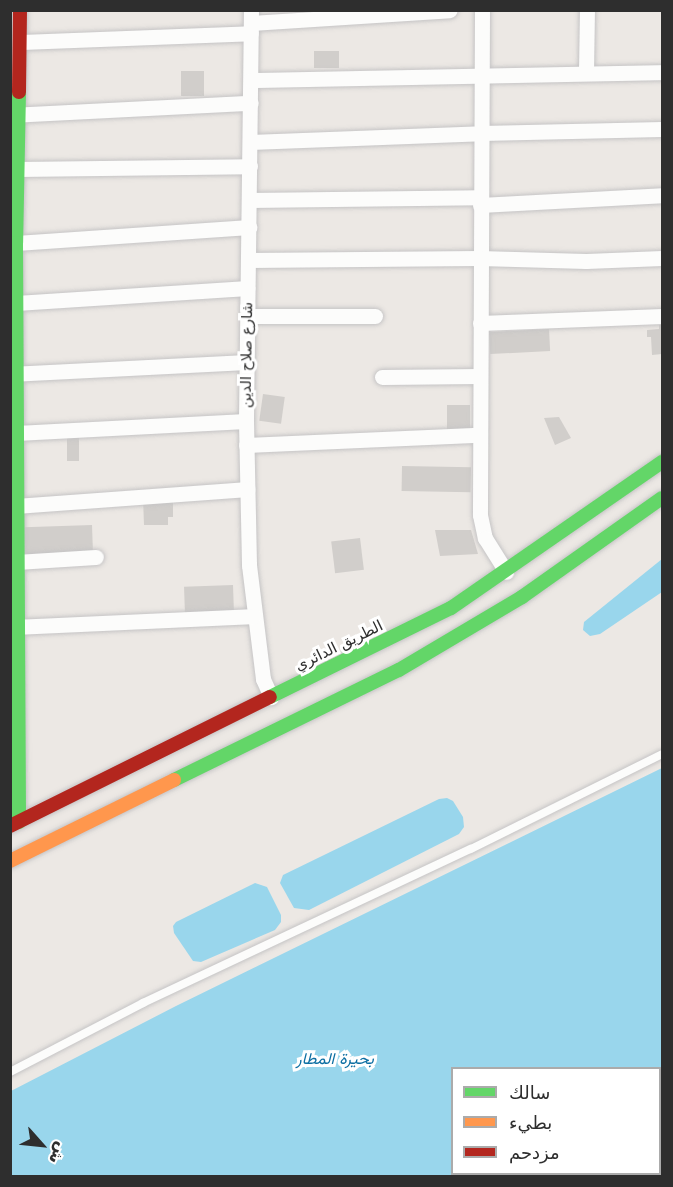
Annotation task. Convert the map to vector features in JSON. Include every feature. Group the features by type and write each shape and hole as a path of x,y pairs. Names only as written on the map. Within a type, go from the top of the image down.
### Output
{"main road":[{"path":"15,824 16,433 13,374 17,169 14,115 21,42 17,16"},
{"name":"الطريق الدائري","path":"15,824 451,608 663,462"},
{"path":"10,861 399,670 522,597 663,498"}],"street":[{"path":"21,42 251,22 450,10"},
{"path":"482,10 479,258 479,435 482,524 485,538 506,572"},
{"path":"586,72 587,10"},
{"name":"شارع صلاح الدين","path":"251,22 246,421 249,573 263,679 271,697"},
{"path":"251,80 482,73 663,72"},
{"path":"14,115 251,102"},
{"path":"250,142 663,129"},
{"path":"17,169 250,166"},
{"path":"249,200 480,201 663,195"},
{"path":"16,243 249,227"},
{"path":"248,260 479,258 586,261 663,258"},
{"path":"16,303 248,288"},
{"path":"480,322 663,315"},
{"path":"247,316 375,316"},
{"path":"13,374 247,362"},
{"path":"382,377 480,376"},
{"path":"16,433 246,421"},
{"path":"246,445 479,435"},
{"path":"16,506 247,489"},
{"path":"16,562 96,557"},
{"path":"16,627 254,616"}],"lane":[{"path":"10,1072 143,1002 471,849 663,754"}],"water":[{"path":"662,559 662,592 600,634 590,636 583,630 584,622"},
{"name":"بحيرة المطار","path":"662,768 662,1176 11,1176 11,1091 176,1006"},
{"path":"447,798 453,801 463,817 464,827 459,834 309,910 294,908 280,883 283,875 439,799"},
{"path":"255,883 267,887 281,915 281,922 275,930 201,962 193,961 174,933 173,926 176,922"}],"building":[{"path":"314,51 339,51 339,68 314,68"},
{"path":"181,71 204,71 204,96 181,96"},
{"path":"659,325 662,325 662,354 652,355 651,337 647,337 647,330 659,329"},
{"path":"549,329 550,351 490,354 489,332"},
{"path":"263,394 285,397 281,424 259,421"},
{"path":"447,405 470,405 470,429 447,429"},
{"path":"559,417 571,438 555,445 544,418"},
{"path":"67,436 79,436 79,461 67,461"},
{"path":"402,466 471,467 471,492 402,491"},
{"path":"143,498 173,498 173,517 168,517 168,525 144,525"},
{"path":"92,525 93,552 25,554 24,527"},
{"path":"435,530 471,530 478,554 440,556"},
{"path":"360,538 364,570 335,573 331,542"},
{"path":"233,585 234,612 185,614 184,587"}],"traffic: fast":[{"path":"19,92 16,243 19,822"},
{"path":"270,697 451,608 662,462"},
{"path":"174,780 399,670 522,597 662,498"}],"traffic: slow":[{"path":"10,861 174,780"}],"traffic: jam":[{"path":"19,92 20,10"},
{"path":"10,826 270,697"}]}
